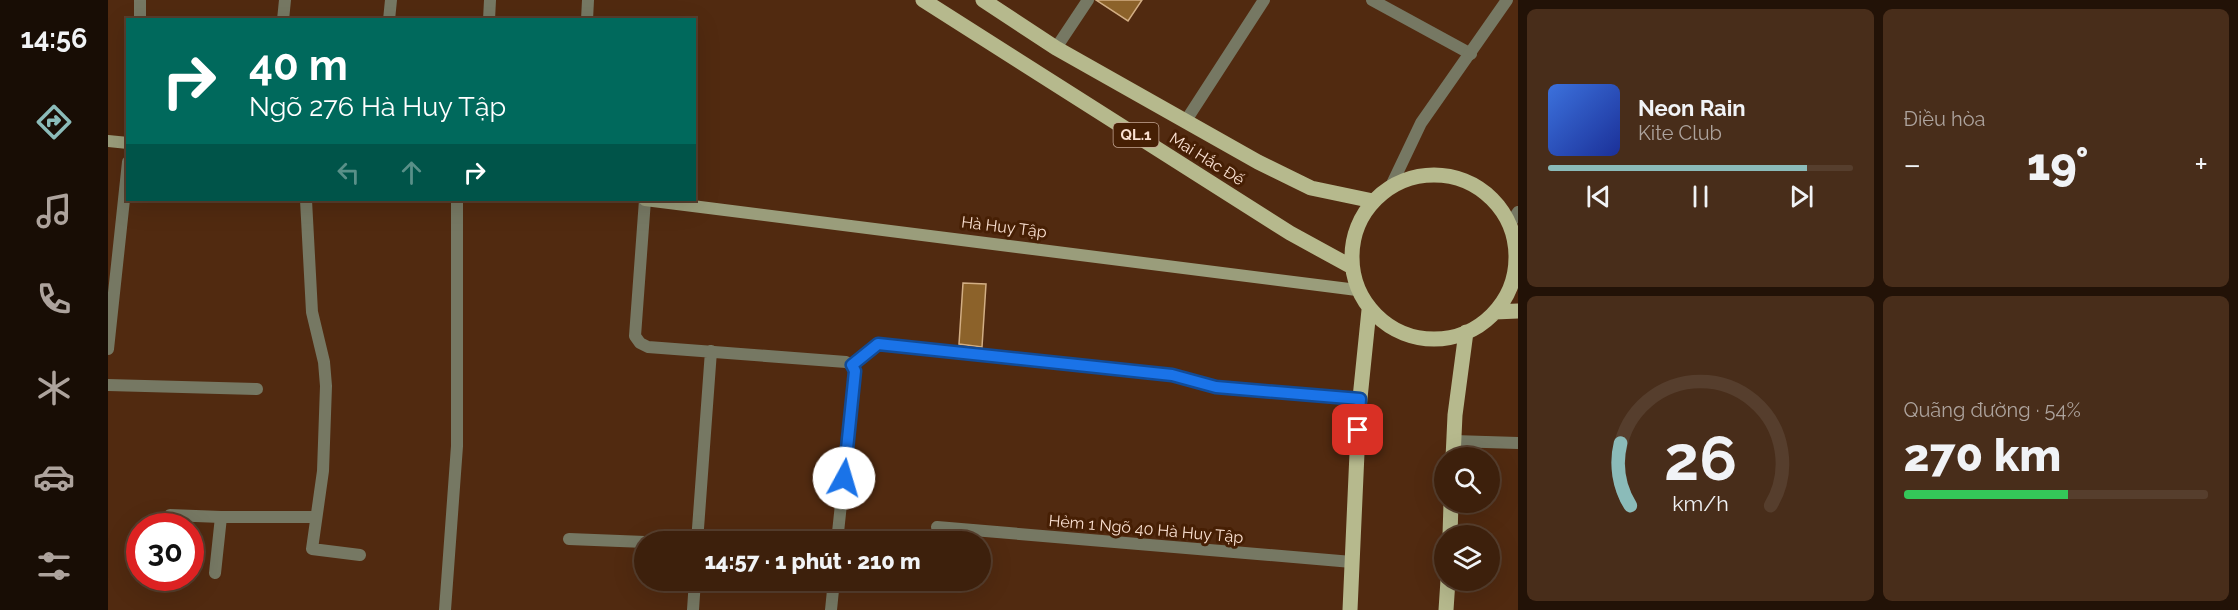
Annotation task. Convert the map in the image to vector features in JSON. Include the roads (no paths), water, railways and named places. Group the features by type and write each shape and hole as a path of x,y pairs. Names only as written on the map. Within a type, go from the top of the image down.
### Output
{"main road":[{"name":"Mai Hắc Đế","path":"923,0 1290,233 1352,267"},
{"name":"Mai Hắc Đế","path":"983,0 1056,48 1258,162 1311,188 1373,201"},
{"path":"108,141 126,143"},
{"path":"1436,174 1460,177 1481,188 1514,218 1516,270 1508,293 1495,312 1477,328 1455,337 1432,340 1408,336 1387,326 1370,310 1357,290 1352,267 1352,243 1359,220 1373,201 1391,186 1413,176 1436,174"},
{"name":"Hà Huy Tập","path":"653,201 1357,290"},
{"path":"1350,610 1360,399 1370,310"},
{"path":"1495,312 1518,311"},
{"path":"1454,447 1455,415 1466,332"},
{"path":"1446,610 1447,591"}],"street":[{"path":"140,0 140,18"},
{"path":"283,18 285,0"},
{"path":"388,18 391,0"},
{"path":"489,18 490,0"},
{"path":"587,18 588,0"},
{"path":"1056,48 1088,0"},
{"path":"1185,122 1264,0"},
{"path":"1372,0 1471,54"},
{"path":"1391,186 1421,123 1507,0"},
{"path":"108,349 126,181"},
{"path":"306,201 312,312 324,362 326,386 324,462 312,549 360,555"},
{"path":"445,610 457,446 457,201"},
{"path":"645,201 635,336 640,343 648,347 846,362 852,365 855,371 838,531"},
{"path":"852,365 878,344 1172,375 1216,387 1360,399"},
{"path":"698,531 711,351"},
{"path":"108,385 256,389"},
{"path":"1454,441 1518,443"},
{"path":"204,516 316,517"},
{"path":"215,573 221,517"},
{"name":"Hẻm 1 Ngõ 40 Hà Huy Tập","path":"937,527 1352,562"},
{"path":"569,539 634,542"},
{"path":"693,610 694,591"},
{"path":"831,610 833,591"}]}
